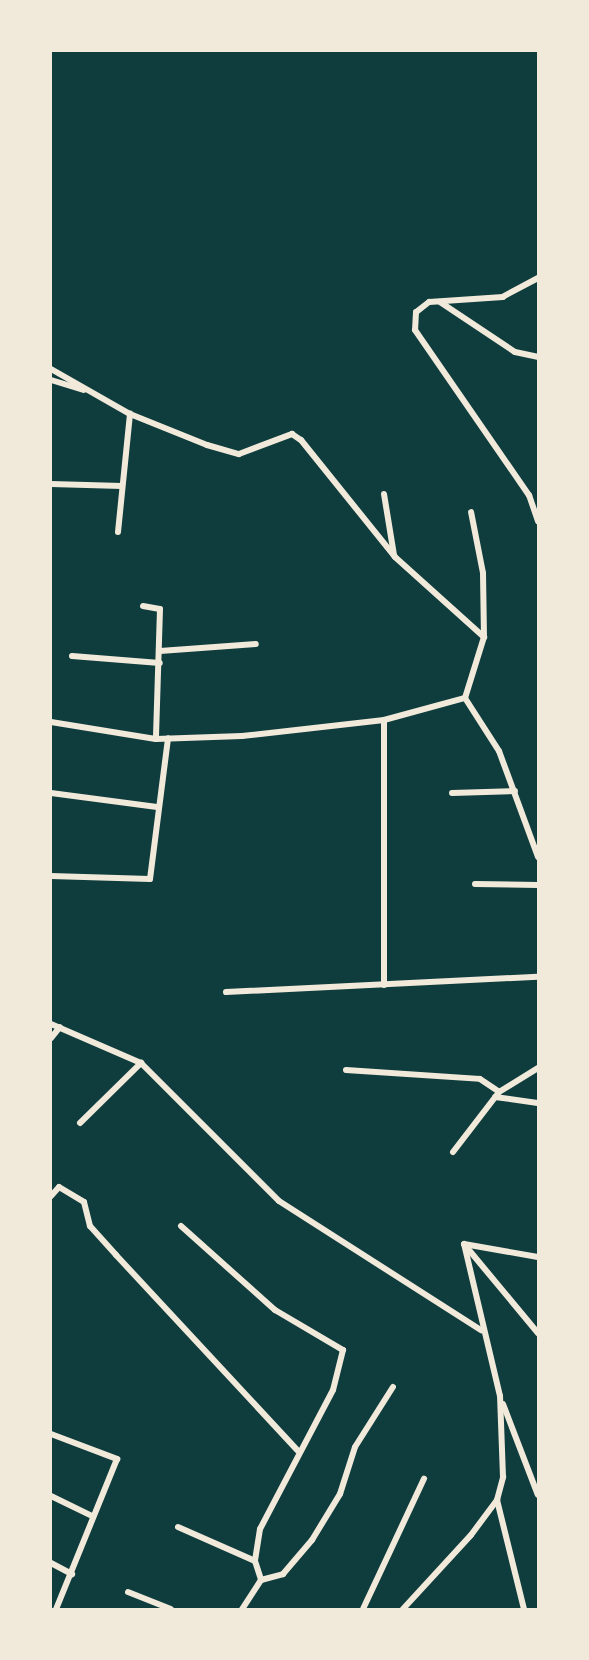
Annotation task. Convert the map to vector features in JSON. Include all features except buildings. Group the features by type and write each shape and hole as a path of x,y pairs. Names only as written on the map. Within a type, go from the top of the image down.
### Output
{"street":[{"path":"538,278 503,297 438,300 415,312 415,330 529,495 538,520"},
{"path":"438,300 515,352 538,357"},
{"path":"51,369 100,394 130,414 239,454 292,434 325,464 395,557 484,637"},
{"path":"51,380 100,394"},
{"path":"118,532 130,414"},
{"path":"51,484 122,486"},
{"path":"384,494 395,557"},
{"path":"471,512 482,572 484,637 466,698 514,791 538,854"},
{"path":"143,606 160,609 156,739"},
{"path":"160,651 256,643"},
{"path":"72,656 160,663"},
{"path":"51,722 156,739 384,720 466,698"},
{"path":"384,720 384,985"},
{"path":"51,876 150,879 168,738"},
{"path":"452,793 514,791"},
{"path":"51,793 158,807"},
{"path":"475,884 538,885"},
{"path":"226,992 538,977"},
{"path":"51,1024 141,1063 279,1201 481,1329"},
{"path":"51,1038 60,1027"},
{"path":"80,1123 141,1063"},
{"path":"453,1152 497,1094 538,1068"},
{"path":"346,1070 480,1079 497,1094 538,1104"},
{"path":"51,1196 59,1187 84,1202 90,1226 298,1451"},
{"path":"181,1226 275,1310 343,1350 333,1390 298,1451 260,1529 255,1561 261,1580"},
{"path":"464,1244 481,1329 500,1396 538,1495"},
{"path":"464,1244 538,1257"},
{"path":"464,1244 538,1333"},
{"path":"242,1609 261,1580 283,1574 312,1539 340,1494 355,1447 393,1387"},
{"path":"500,1396 506,1446 497,1500 524,1609"},
{"path":"51,1434 117,1460 56,1609"},
{"path":"363,1609 424,1479"},
{"path":"51,1496 92,1516"},
{"path":"403,1609 497,1500"},
{"path":"178,1527 255,1561"},
{"path":"51,1563 72,1574"},
{"path":"128,1592 171,1609"}]}
